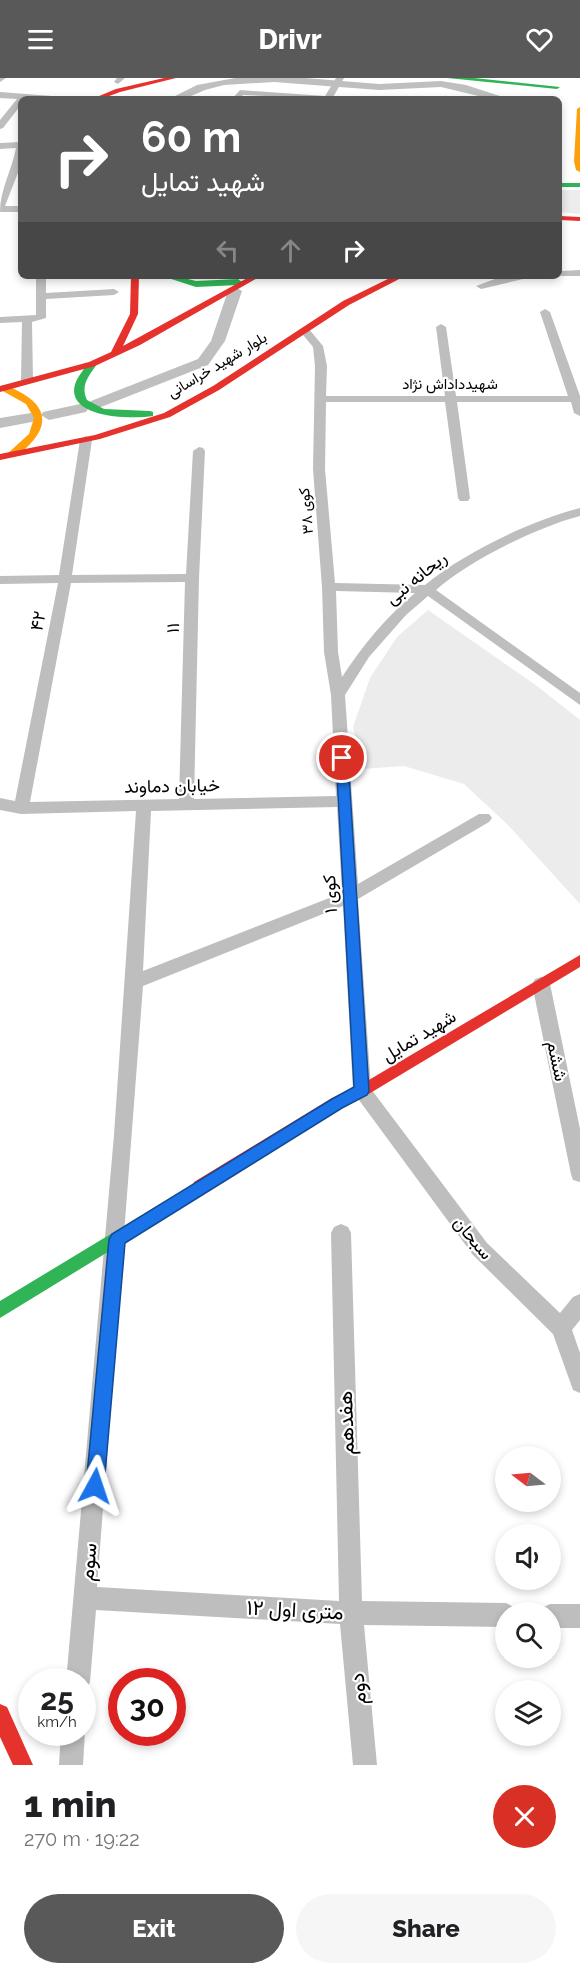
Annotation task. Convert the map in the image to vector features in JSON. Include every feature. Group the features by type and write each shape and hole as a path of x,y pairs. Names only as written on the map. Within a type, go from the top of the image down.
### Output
{"main road":[{"path":"86,96 119,80 133,78"},
{"path":"103,96 118,90 172,78"},
{"path":"450,78 560,87"},
{"path":"580,115 578,162 580,170"},
{"path":"562,185 580,185"},
{"path":"115,353 134,314 135,279"},
{"path":"177,279 196,284 244,282"},
{"path":"2,389 92,364 183,318 250,279"},
{"name":"بلوار شهید خراسانی","path":"5,456 86,440 167,414 212,390 321,318 395,279"},
{"path":"92,364 81,378 77,390 82,403 93,410 108,413 167,414"},
{"path":"2,389 20,394 32,402 39,412 41,423 36,435 25,446 5,456"},
{"name":"شهید تمایل","path":"0,1310 337,1103 362,1091 580,960"},
{"path":"0,1714 23,1765"}],"street":[{"path":"329,96 338,81"},
{"path":"0,95 18,97"},
{"path":"0,126 18,103"},
{"path":"0,146 18,146"},
{"path":"18,161 0,208 18,209"},
{"path":"562,274 580,273"},
{"path":"0,320 41,318 41,279"},
{"path":"481,285 500,279"},
{"path":"40,296 114,292"},
{"path":"545,312 578,399 580,413"},
{"path":"27,319 27,381"},
{"path":"441,327 464,498"},
{"name":"کوی ۳۸","path":"304,330 318,346 319,469 329,588 331,652 338,695"},
{"name":"شهیدداداش نژاد","path":"320,399 578,399"},
{"name":"۴۲","path":"21,808 65,580 86,440"},
{"name":"۱۱","path":"186,805 192,578 200,451"},
{"name":"ریحانه نبی","path":"338,695 364,654 400,612 426,589 453,569 553,519 580,512"},
{"path":"0,580 192,578"},
{"path":"329,588 426,589 580,700"},
{"name":"کوی ۱","path":"338,695 362,1091"},
{"name":"خیابان دماوند","path":"0,804 21,808 344,801"},
{"name":"سوم","path":"79,1668 137,981 144,806"},
{"path":"137,981 350,896 484,818"},
{"name":"ششم","path":"541,984 580,1174"},
{"name":"سبحان","path":"362,1091 480,1249 561,1328 580,1383"},
{"name":"هفدهم","path":"340,1233 351,1613"},
{"path":"561,1328 580,1304"},
{"name":"۱۲ متری اول","path":"85,1598 351,1613 495,1615"},
{"name":"دوم","path":"351,1613 365,1765"},
{"path":"561,1616 580,1616"},
{"path":"71,1765 72,1746"}],"shaded area":[{"path":"562,190 580,190 580,214 562,212"},
{"path":"428,610 537,686 580,720 580,904 508,825 464,784 404,766 363,769 353,727 370,678 397,637"}],"waterway":[{"path":"182,96 201,87 224,82 274,79 379,87 441,84 493,96"},
{"path":"96,404 203,362 218,341 235,291"},
{"path":"49,415 80,409"},
{"path":"0,423 31,418"}],"traffic: fast":[{"path":"450,78 557,87"},
{"path":"562,185 580,185"},
{"path":"177,279 196,284 238,282"},
{"path":"92,364 81,380 79,392 82,401 102,411 150,414"},
{"path":"0,1310 200,1187"}],"traffic: slow":[{"path":"580,109 578,161 580,170"},
{"path":"4,388 29,402 39,418 33,435 12,454"}],"traffic: jam":[{"path":"103,96 118,90 173,78"},
{"path":"562,218 580,219"},
{"path":"115,353 134,314 135,279"},
{"path":"0,389 92,364 137,343 252,279"},
{"path":"0,457 97,437 167,415 216,388 346,303 395,279"},
{"path":"200,1187 337,1103 362,1091 580,960"},
{"path":"0,1714 23,1765"}],"route":[{"path":"95,1486 117,1239 337,1103 362,1091 342,758"}]}
